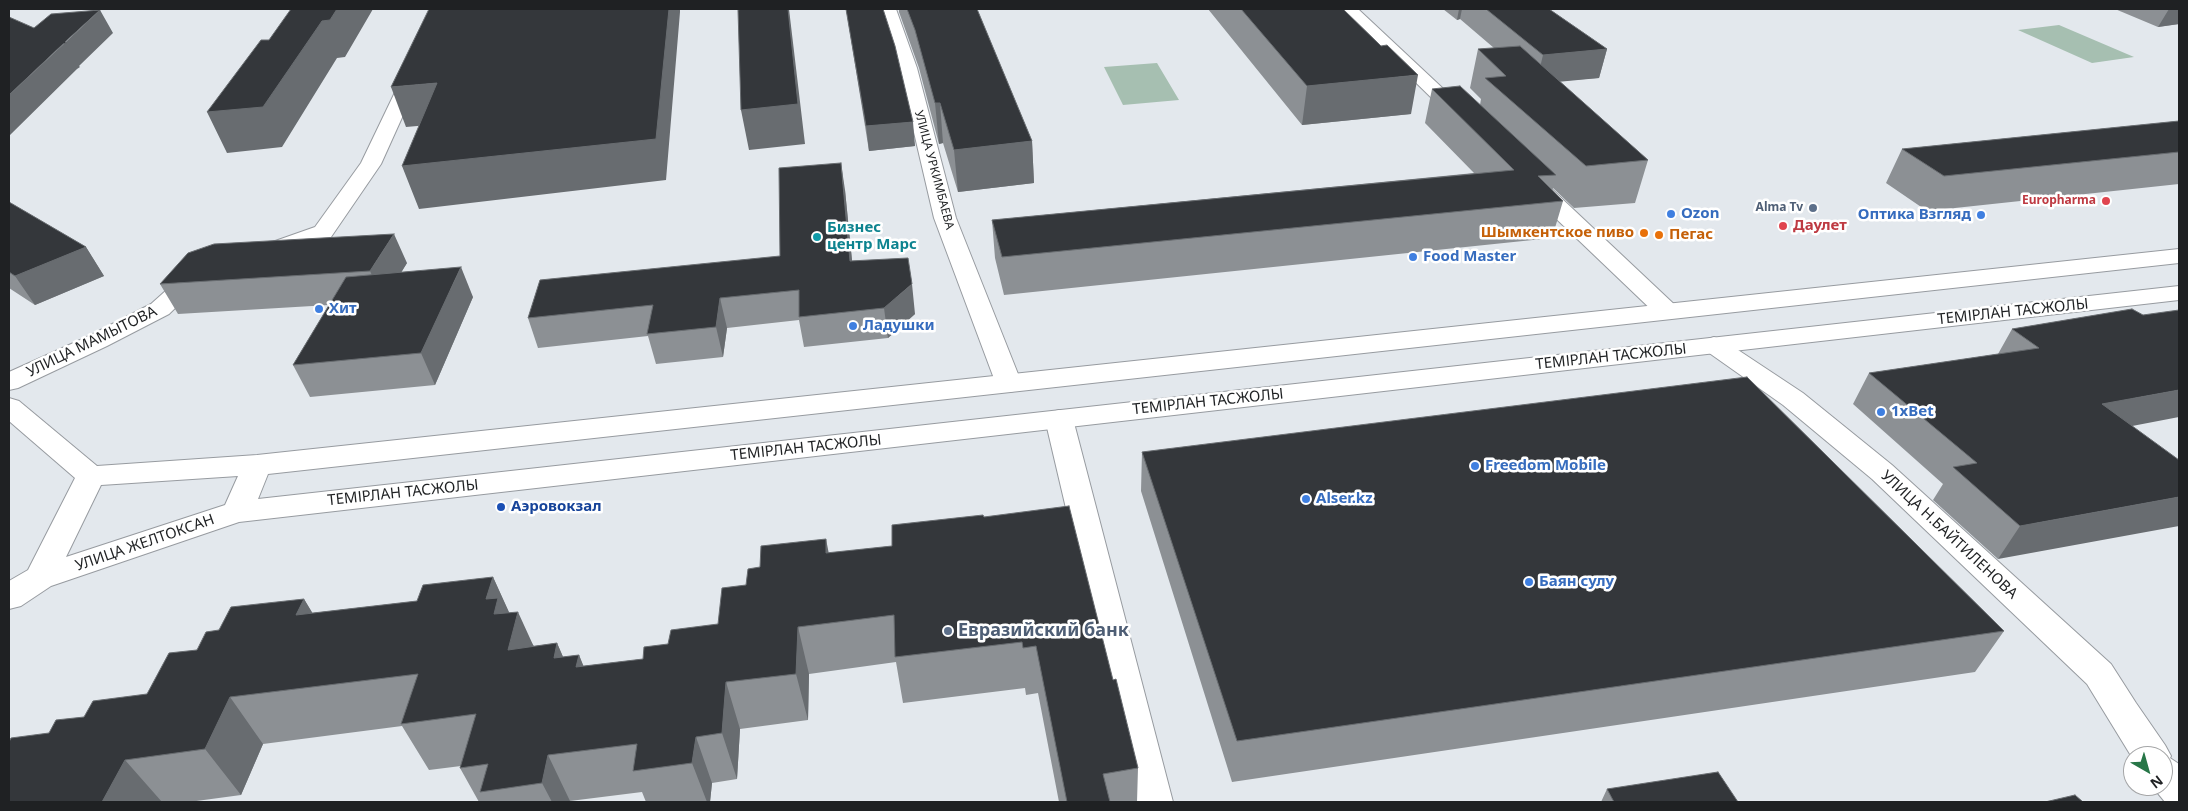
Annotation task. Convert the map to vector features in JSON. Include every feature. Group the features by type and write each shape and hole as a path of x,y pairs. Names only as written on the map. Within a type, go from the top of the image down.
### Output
{"main road":[{"path":"251,257 323,232 371,164 443,9"},
{"name":"УЛИЦА УРКИМБАЕВА","path":"888,9 908,68 945,218 1009,384"},
{"path":"1349,9 1471,125"},
{"path":"1521,172 1668,312"},
{"path":"9,407 91,476 257,466 2179,256"},
{"name":"УЛИЦА МАМЫТОВА","path":"9,382 98,341 160,309 196,276 214,270"},
{"name":"ТЕМІРЛАН ТАСЖОЛЫ","path":"237,512 2179,293"},
{"name":"УЛИЦА Н.БАЙТИЛЕНОВА","path":"1714,345 1793,399 1882,472 2099,674 2122,714 2145,746"},
{"path":"1059,419 1154,802"},
{"path":"237,512 257,466"},
{"path":"40,578 91,476"},
{"name":"УЛИЦА ЖЕЛТОКСАН","path":"9,597 40,578 237,512"}],"green space":[{"path":"2059,25 2134,57 2092,63 2018,30"},
{"path":"1157,63 1179,100 1123,105 1104,67"}],"building":[{"path":"291,9 337,9 330,20 322,21 263,107 207,112 261,40 269,40"},
{"path":"429,9 669,9 656,139 402,166 437,83 391,87"},
{"path":"788,9 798,104 741,110 738,10"},
{"path":"846,9 883,9 895,46 913,122 866,126"},
{"path":"907,9 977,9 1032,141 954,150 940,103 935,103 915,30"},
{"path":"1241,9 1343,9 1381,46 1387,45 1418,75 1307,86"},
{"path":"1486,9 1549,9 1607,49 1543,55"},
{"path":"100,10 65,42 67,43 63,44 9,95 9,17 34,28 51,14"},
{"path":"1520,46 1648,160 1586,166 1485,78 1506,76 1478,49"},
{"path":"1460,86 1556,175 1538,176 1563,201 1002,257 992,220 1514,170 1432,89"},
{"path":"2179,121 2179,152 1944,176 1902,149"},
{"path":"841,163 850,261 908,258 912,284 884,308 799,317 799,290 720,298 716,327 647,334 653,305 528,318 540,280 780,256 779,168"},
{"path":"9,202 86,247 15,276 9,272"},
{"path":"394,234 370,271 160,284 188,253 214,244"},
{"path":"461,267 421,353 293,365 346,277"},
{"path":"2132,309 2143,315 2179,310 2179,390 2102,404 2179,460 2179,497 2020,526 1953,467 1977,463 1869,373 2039,348 2012,329"},
{"name":"Баян сулу","path":"1747,377 2004,631 1237,741 1142,452"},
{"path":"1069,506 1113,680 1116,679 1138,768 1103,774 1110,802 1067,802 1036,646 1023,648 1022,642 895,657 894,615 798,627 796,674 726,682 722,733 696,737 692,763 633,771 637,744 548,755 542,783 480,792 488,764 460,768 476,714 401,724 418,674 230,697 205,749 125,760 102,802 9,802 9,742 11,738 49,733 56,720 84,717 93,701 147,694 169,653 197,650 206,632 219,630 231,607 304,599 296,615 417,601 423,585 493,577 486,599 498,598 494,614 518,612 508,650 557,643 554,658 579,655 576,667 643,659 644,647 668,644 671,630 718,624 722,588 746,585 748,569 760,567 761,546 826,539 826,553 892,546 892,525 983,515 984,517"},
{"path":"1718,772 1738,802 1614,802 1607,789"},
{"path":"2075,795 2083,802 2045,802"}],"place":[{"name":"Europharma","path":"2106,201"},
{"name":"Alma Tv","path":"1813,208"},
{"name":"Ozon","path":"1671,214"},
{"name":"Оптика Взгляд","path":"1981,215"},
{"name":"Даулет","path":"1783,226"},
{"name":"Шымкентское пиво","path":"1644,233"},
{"name":"Пегас","path":"1659,235"},
{"name":"Бизнес центр Марс","path":"817,237"},
{"name":"Food Master","path":"1413,257"},
{"name":"Хит","path":"319,309"},
{"name":"Ладушки","path":"853,326"},
{"name":"1xBet","path":"1881,412"},
{"name":"Freedom Mobile","path":"1475,466"},
{"name":"Alser.kz","path":"1306,499"},
{"name":"Аэровокзал","path":"501,507"},
{"name":"Баян сулу","path":"1529,582"},
{"name":"Евразийский банк","path":"948,631"}]}
